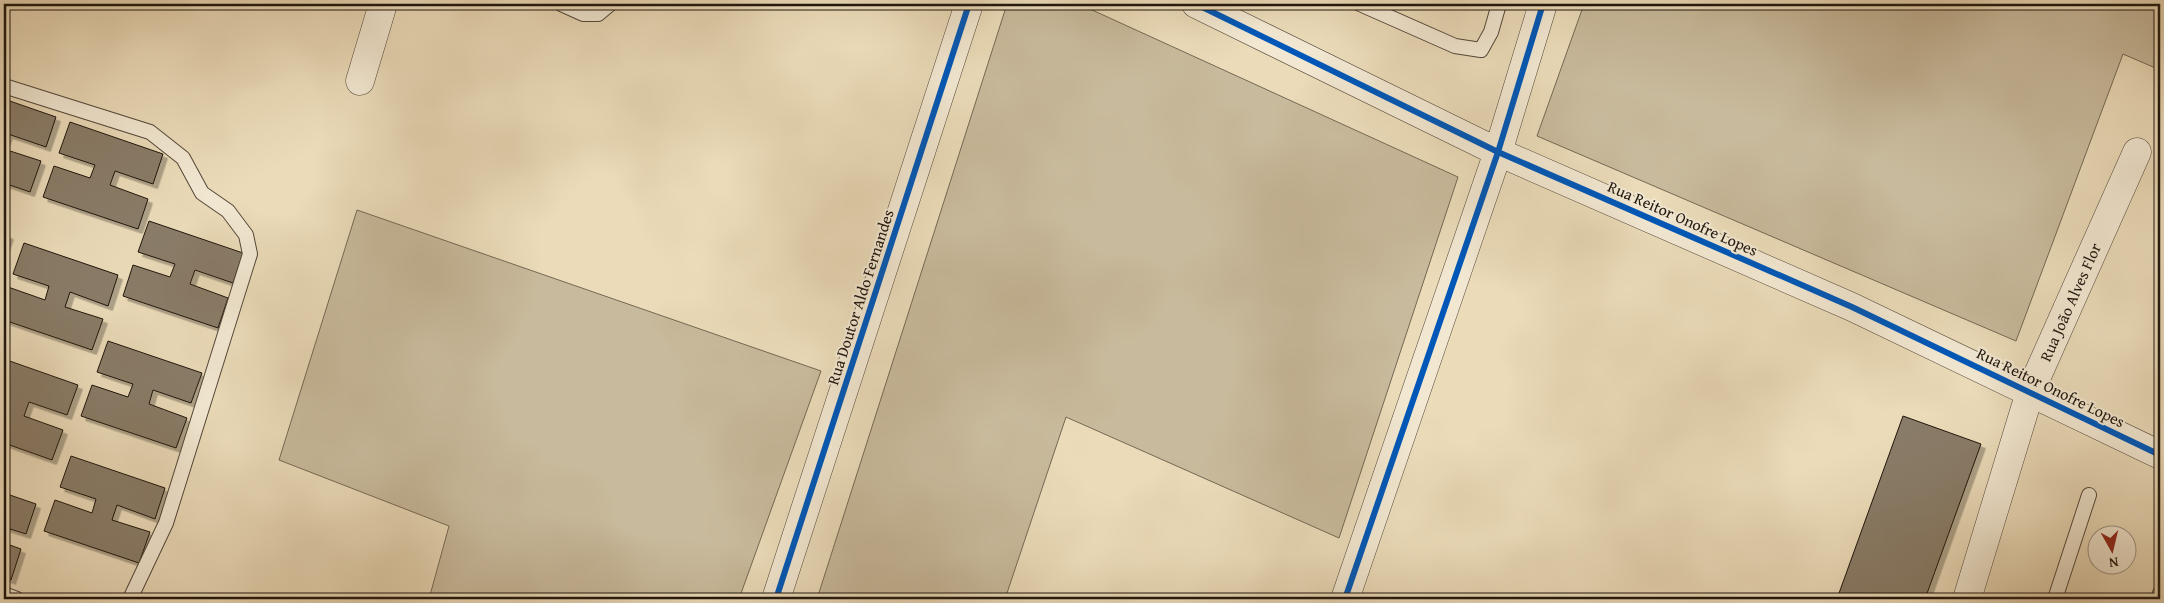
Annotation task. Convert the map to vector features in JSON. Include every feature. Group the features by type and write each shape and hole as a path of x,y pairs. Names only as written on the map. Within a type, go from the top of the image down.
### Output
{"street":[{"path":"360,81 383,4"},
{"name":"Rua Doutor Aldo Fernandes","path":"776,599 969,4"},
{"name":"Rua Reitor Onofre Lopes","path":"1196,4 1498,152 1852,307 2160,454"},
{"path":"1345,599 1498,152 1543,4"},
{"name":"Rua João Alves Flor","path":"1967,599 2030,392 2137,152"}],"lane":[{"path":"561,4 584,14 598,14 610,4"},
{"path":"1360,4 1455,46 1481,50 1491,32 1499,4"},
{"path":"4,86 150,132 182,158 202,193 228,211 246,235 250,254 166,523 130,599"},
{"path":"2055,599 2090,495"},
{"path":"2158,599 2160,593"},
{"path":"4,594 17,599"}],"shaded area":[{"path":"1007,4 1079,4 1458,177 1339,538 1066,417 1005,599 817,599"},
{"path":"1584,4 2160,4 2160,70 2123,54 2016,341 1537,136"},
{"path":"357,210 821,371 739,599 429,599 449,526 279,460"}],"building":[{"path":"4,99 56,117 46,147 8,134 4,145"},
{"path":"70,122 163,154 153,184 115,171 110,185 148,199 138,229 43,197 54,166 90,178 95,165 59,153"},
{"path":"4,149 41,161 30,192 4,183"},
{"path":"149,221 243,253 233,283 195,270 190,284 228,298 218,328 123,296 133,265 170,277 175,264 138,252"},
{"path":"4,233 9,235 4,250"},
{"path":"24,243 118,275 108,306 70,292 65,307 103,319 92,350 4,320 4,299 8,287 45,300 49,286 13,274"},
{"path":"108,341 202,373 191,403 153,390 149,404 187,418 176,448 81,416 92,385 128,397 133,384 97,372"},
{"path":"4,359 78,385 67,415 29,402 24,416 63,430 52,460 4,443 4,409 9,396 4,394"},
{"path":"1903,416 1981,444 1925,599 1847,599 1838,596"},
{"path":"71,456 165,488 155,519 117,505 112,520 150,532 139,563 44,531 55,500 92,513 96,499 60,487"},
{"path":"4,493 36,504 26,534 4,527"},
{"path":"4,543 21,549 11,580 4,577"}],"cycle path":[{"path":"776,599 969,4"},
{"path":"1196,4 1498,152 1852,307 2160,455"},
{"path":"1345,599 1498,152 1543,4"}]}
